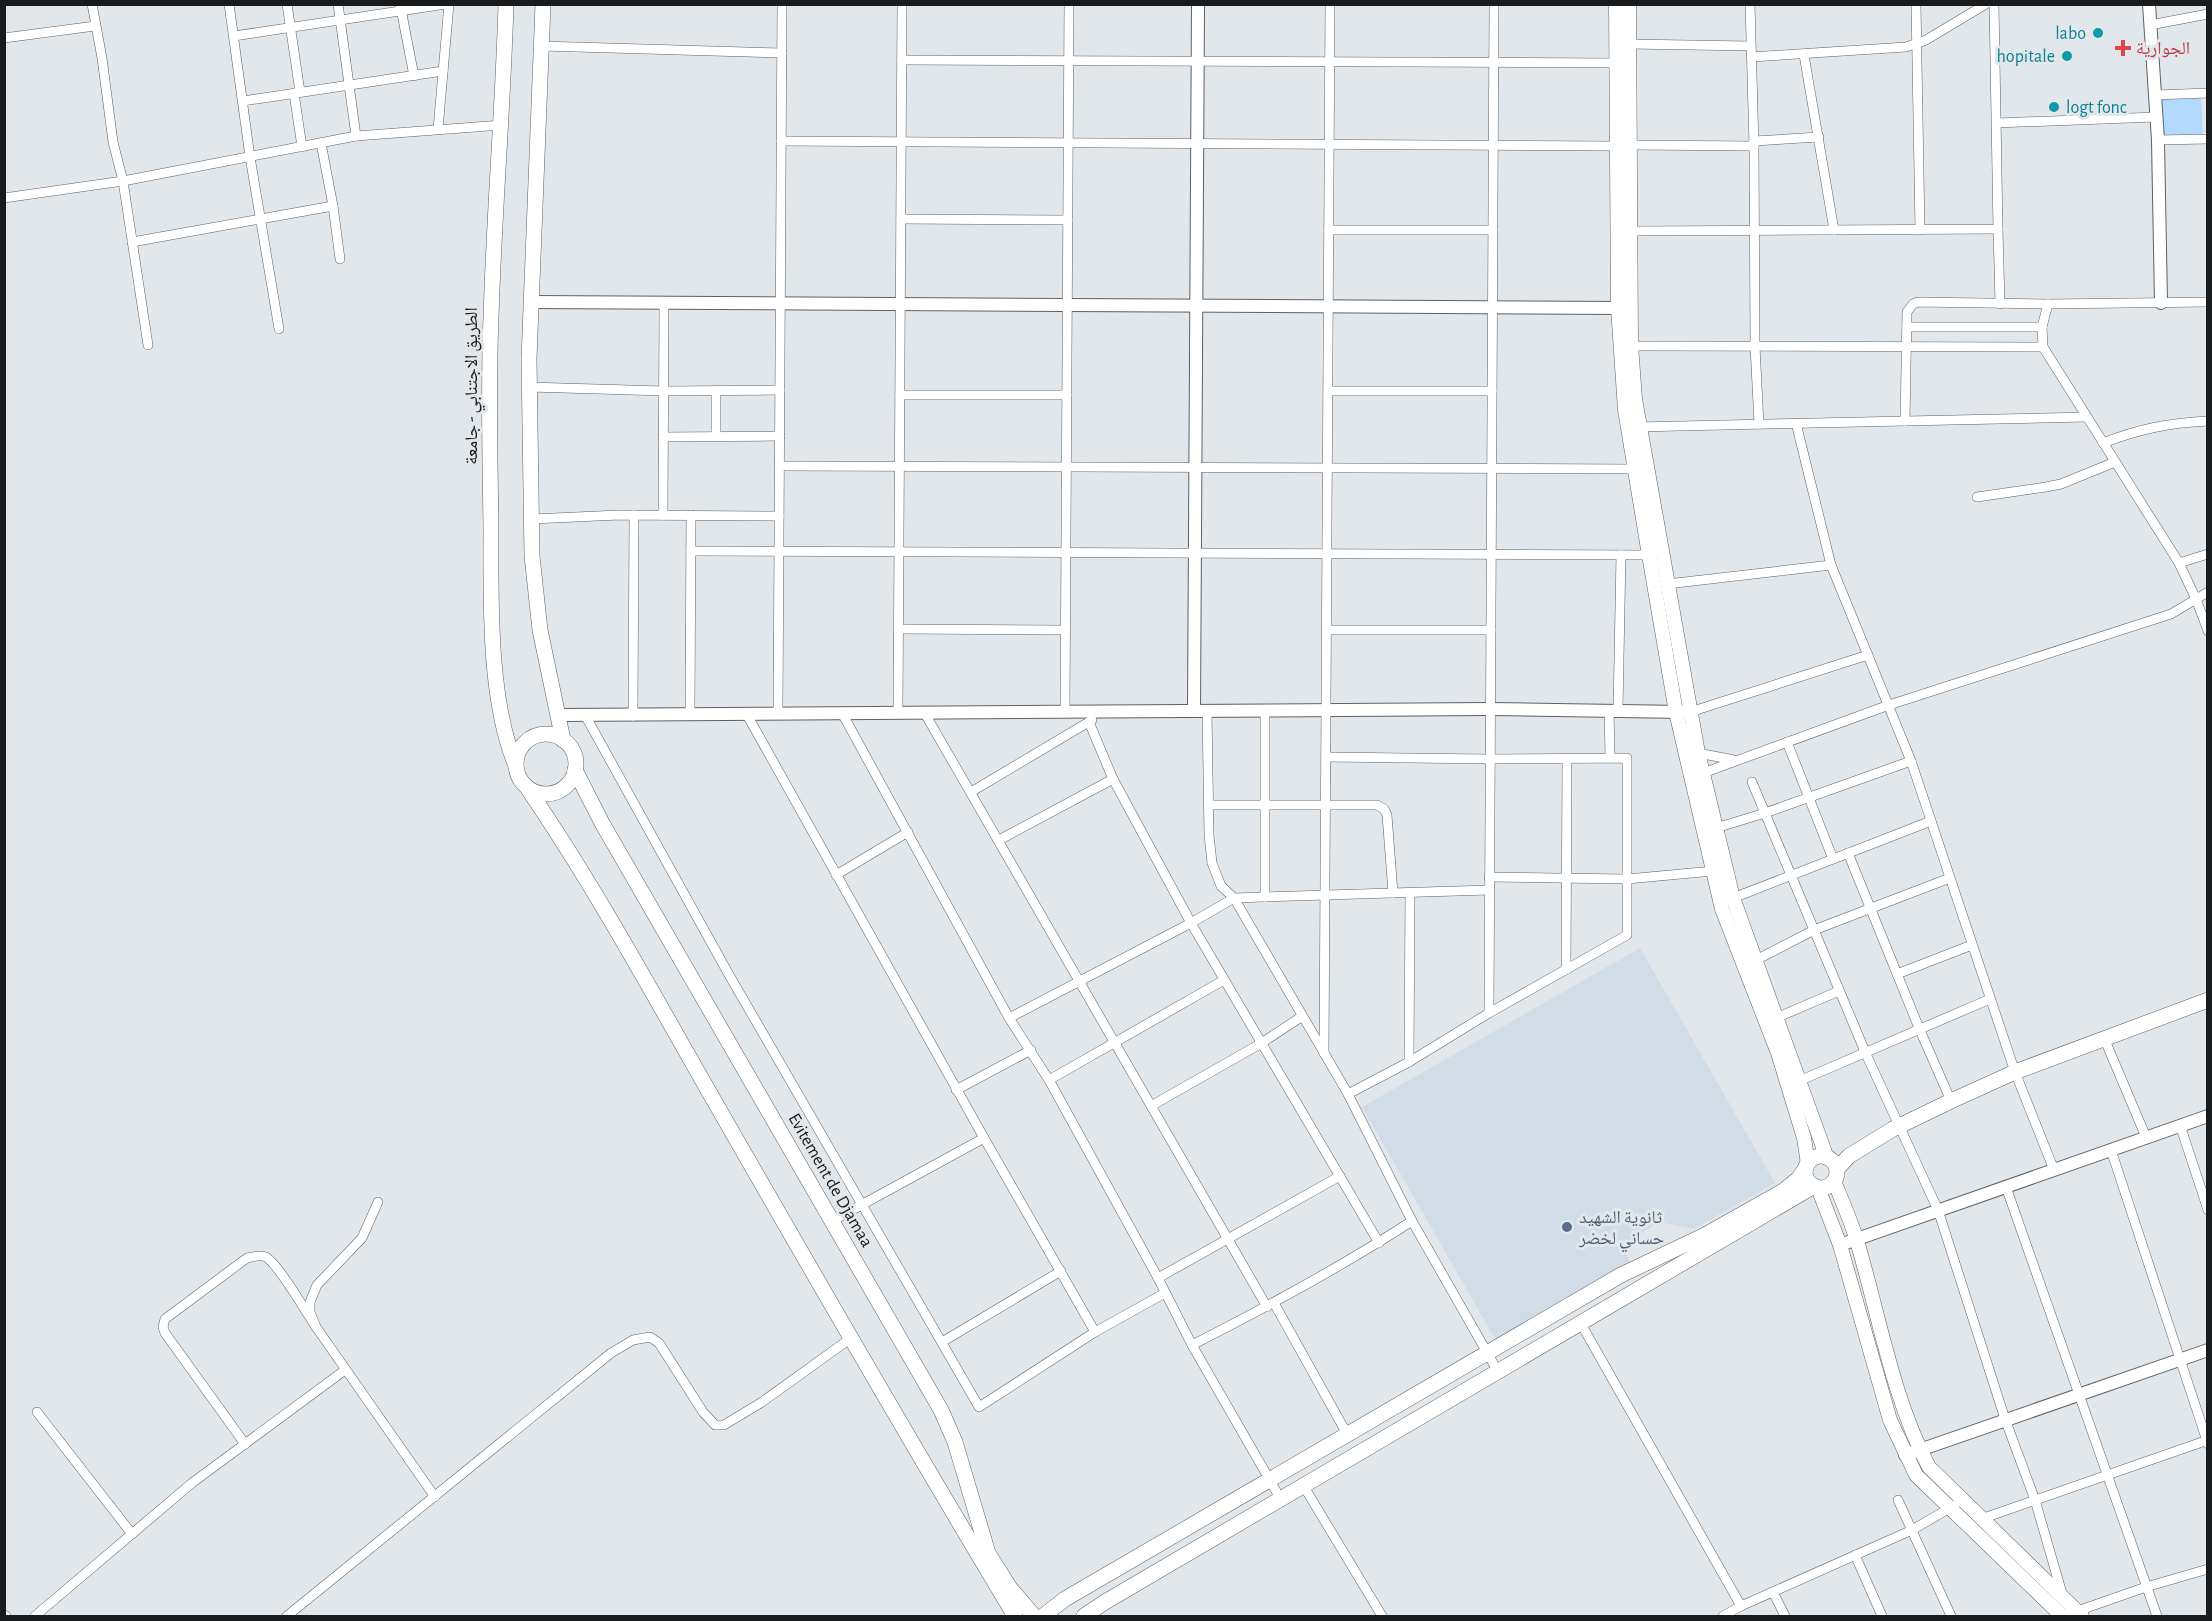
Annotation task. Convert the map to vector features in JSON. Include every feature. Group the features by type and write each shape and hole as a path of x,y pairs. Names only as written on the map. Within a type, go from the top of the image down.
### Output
{"main road":[{"name":"الطريق الاجتنابي - جامعة","path":"506,4 502,125 490,333 492,596 496,671 502,723 516,766"},
{"path":"543,4 529,387 532,556 540,630 563,740"},
{"path":"1616,4 1616,146 1626,346 1635,399 1635,469 1649,555 1696,774 1722,909 1778,1053 1804,1138 1807,1179 1816,1187 1840,1245 1890,1420 1905,1455 1916,1475 1949,1509 2071,1615"},
{"path":"1625,308 1631,231 1629,4"},
{"path":"1634,427 1668,584 1683,712 1698,753 1696,774 1716,828 1733,898 1754,961 1857,1239 1906,1413 1929,1467 2064,1600 2071,1615"},
{"path":"528,789 539,794 551,794 562,789 571,781 575,770 575,759 571,748 563,740 553,735 542,735 531,738 523,745 517,755 516,766 519,779 555,828 597,898 1015,1617"},
{"name":"Evitement de Djamaa","path":"575,770 608,833 933,1395 949,1426 992,1561 1010,1588 1034,1617"},
{"path":"1084,1617 1105,1602 1580,1322 1816,1187 1830,1186 1832,1167 1849,1146 1897,1127 2015,1072 2104,1038 2206,1005"},
{"path":"1043,1617 1065,1599 1627,1272 1700,1238 1764,1202 1793,1184 1814,1158 1832,1167"},
{"path":"1890,1420 1906,1413"}],"street":[{"path":"92,4 114,142 123,181 148,345"},
{"path":"229,4 250,157 279,328"},
{"path":"287,4 302,147"},
{"path":"338,4 356,136"},
{"path":"234,36 340,21 401,8 447,4 438,129"},
{"path":"778,713 782,4"},
{"path":"898,712 902,4"},
{"path":"1065,712 1069,4"},
{"path":"1194,711 1198,4"},
{"path":"1324,1053 1330,4"},
{"path":"1489,1012 1494,4"},
{"path":"1750,4 1754,143 1755,346 1759,424"},
{"path":"1916,4 1920,230"},
{"path":"1751,57 1896,49 1916,44 1986,4"},
{"path":"1994,4 2000,304"},
{"path":"2149,4 2158,140 2161,303"},
{"path":"401,8 414,76"},
{"path":"2151,25 2208,14"},
{"path":"4,38 95,26"},
{"path":"1629,44 1750,46"},
{"path":"542,46 782,53"},
{"path":"1804,55 1834,230"},
{"path":"902,60 1616,63"},
{"path":"243,101 443,71"},
{"path":"2155,95 2208,93"},
{"path":"1997,123 2156,117"},
{"path":"4,198 123,181 356,136 502,125"},
{"path":"1631,145 1754,143 1819,137"},
{"path":"2158,140 2208,139"},
{"path":"781,141 1616,146"},
{"path":"321,143 340,260"},
{"path":"132,242 333,206"},
{"path":"901,219 1068,220"},
{"path":"1631,231 1998,229"},
{"path":"1329,230 1493,230"},
{"path":"531,302 1625,308"},
{"path":"1905,421 1909,308 1918,303 2208,302"},
{"path":"663,515 664,303"},
{"path":"2049,304 2042,327 2043,347 2179,563 2208,631"},
{"path":"1907,327 2042,327"},
{"path":"1626,346 2043,347"},
{"path":"529,387 664,391 780,390"},
{"path":"716,390 716,436"},
{"path":"1329,391 1492,390"},
{"path":"900,394 1067,395"},
{"path":"1634,427 2087,417"},
{"path":"2103,443 2135,430 2208,421"},
{"path":"1796,423 1831,565 1911,761 2015,1072 2054,1170"},
{"path":"663,437 780,436"},
{"path":"1977,497 2046,487 2115,462"},
{"path":"779,466 1635,469"},
{"path":"532,519 634,515 779,516"},
{"path":"633,716 634,515"},
{"path":"690,713 691,515"},
{"path":"691,551 1649,555"},
{"path":"2179,563 2208,554"},
{"path":"1610,757 1620,555"},
{"path":"1668,584 1831,565"},
{"path":"1696,774 1889,705 2170,614 2208,592"},
{"path":"898,629 1065,630"},
{"path":"1326,630 1491,630"},
{"path":"558,715 1326,710 1683,712 1868,655"},
{"path":"970,792 1107,711"},
{"path":"1207,711 1209,835 1212,863 1221,886 1234,898 1301,1017 1348,1094 1412,1221 1497,1370"},
{"path":"1265,711 1265,897"},
{"path":"924,712 1151,1106 1347,1434"},
{"path":"746,713 956,1090 1095,1332"},
{"path":"842,713 1009,1018 1049,1080 1158,1278 1192,1345 1280,1498"},
{"path":"585,715 728,973 979,1407 1095,1332 1165,1293"},
{"path":"1089,722 1113,779 1191,923 1379,1243"},
{"path":"1787,742 1833,859"},
{"path":"1698,753 1736,760"},
{"path":"1326,757 1627,758 1627,935 1489,1012 1409,1062 1348,1094"},
{"path":"1566,970 1567,759"},
{"path":"1716,828 1911,761"},
{"path":"999,840 1113,779"},
{"path":"1752,782 1897,1127 1938,1210 2005,1419 2035,1500 2064,1600"},
{"path":"1210,805 1377,806 1384,809 1387,815 1393,893"},
{"path":"1733,898 1931,821"},
{"path":"836,875 908,832"},
{"path":"1848,853 1951,1101"},
{"path":"1490,877 1628,879 1713,871"},
{"path":"1754,961 1814,930 1950,878"},
{"path":"1009,1018 1191,923 1234,898 1489,890"},
{"path":"1409,1062 1410,893"},
{"path":"1897,974 1972,945"},
{"path":"1049,1080 1224,980"},
{"path":"1776,1018 1839,991"},
{"path":"1799,1081 1990,999"},
{"path":"1151,1106 1260,1044 1301,1017"},
{"path":"2104,1038 2146,1137"},
{"path":"956,1090 1031,1050"},
{"path":"1840,1245 2208,1116"},
{"path":"2180,1125 2208,1210"},
{"path":"832,1221 984,1138"},
{"path":"1981,1519 2207,1442 2111,1150"},
{"path":"1158,1278 1340,1176"},
{"path":"2006,1187 2157,1617"},
{"path":"316,1327 310,1312 310,1302 317,1285 362,1238 378,1202"},
{"path":"1192,1345 1270,1305 1379,1243 1412,1221"},
{"path":"245,1444 165,1333 163,1327 165,1319 248,1258 257,1256 265,1257 275,1266 435,1497"},
{"path":"942,1342 1060,1271"},
{"path":"1580,1322 1741,1606"},
{"path":"287,1617 612,1353 633,1340 650,1337 659,1343 703,1413 716,1425 724,1425 762,1402 851,1338"},
{"path":"1905,1455 2208,1350"},
{"path":"35,1617 192,1483 345,1370"},
{"path":"37,1412 132,1534"},
{"path":"1303,1485 1382,1617"},
{"path":"1723,1617 1741,1606 1912,1530 1949,1509 1961,1499"},
{"path":"1898,1500 1951,1617"},
{"path":"1855,1555 1882,1617"},
{"path":"2071,1615 2146,1587 2208,1569"},
{"path":"1773,1592 1785,1617"}],"shaded area":[{"path":"2201,94 2203,139 2159,139 2155,96"},
{"path":"1640,948 1775,1183 1694,1229 1659,1222 1622,1246 1630,1262 1497,1342 1362,1107"}],"place":[{"name":"labo","path":"2098,33"},
{"name":"الجوارية","path":"2123,48"},
{"name":"hopitale","path":"2067,56"},
{"name":"logt fonc","path":"2054,107"},
{"name":"ثانوية الشهيد حساني لخضر","path":"1567,1227"}]}
